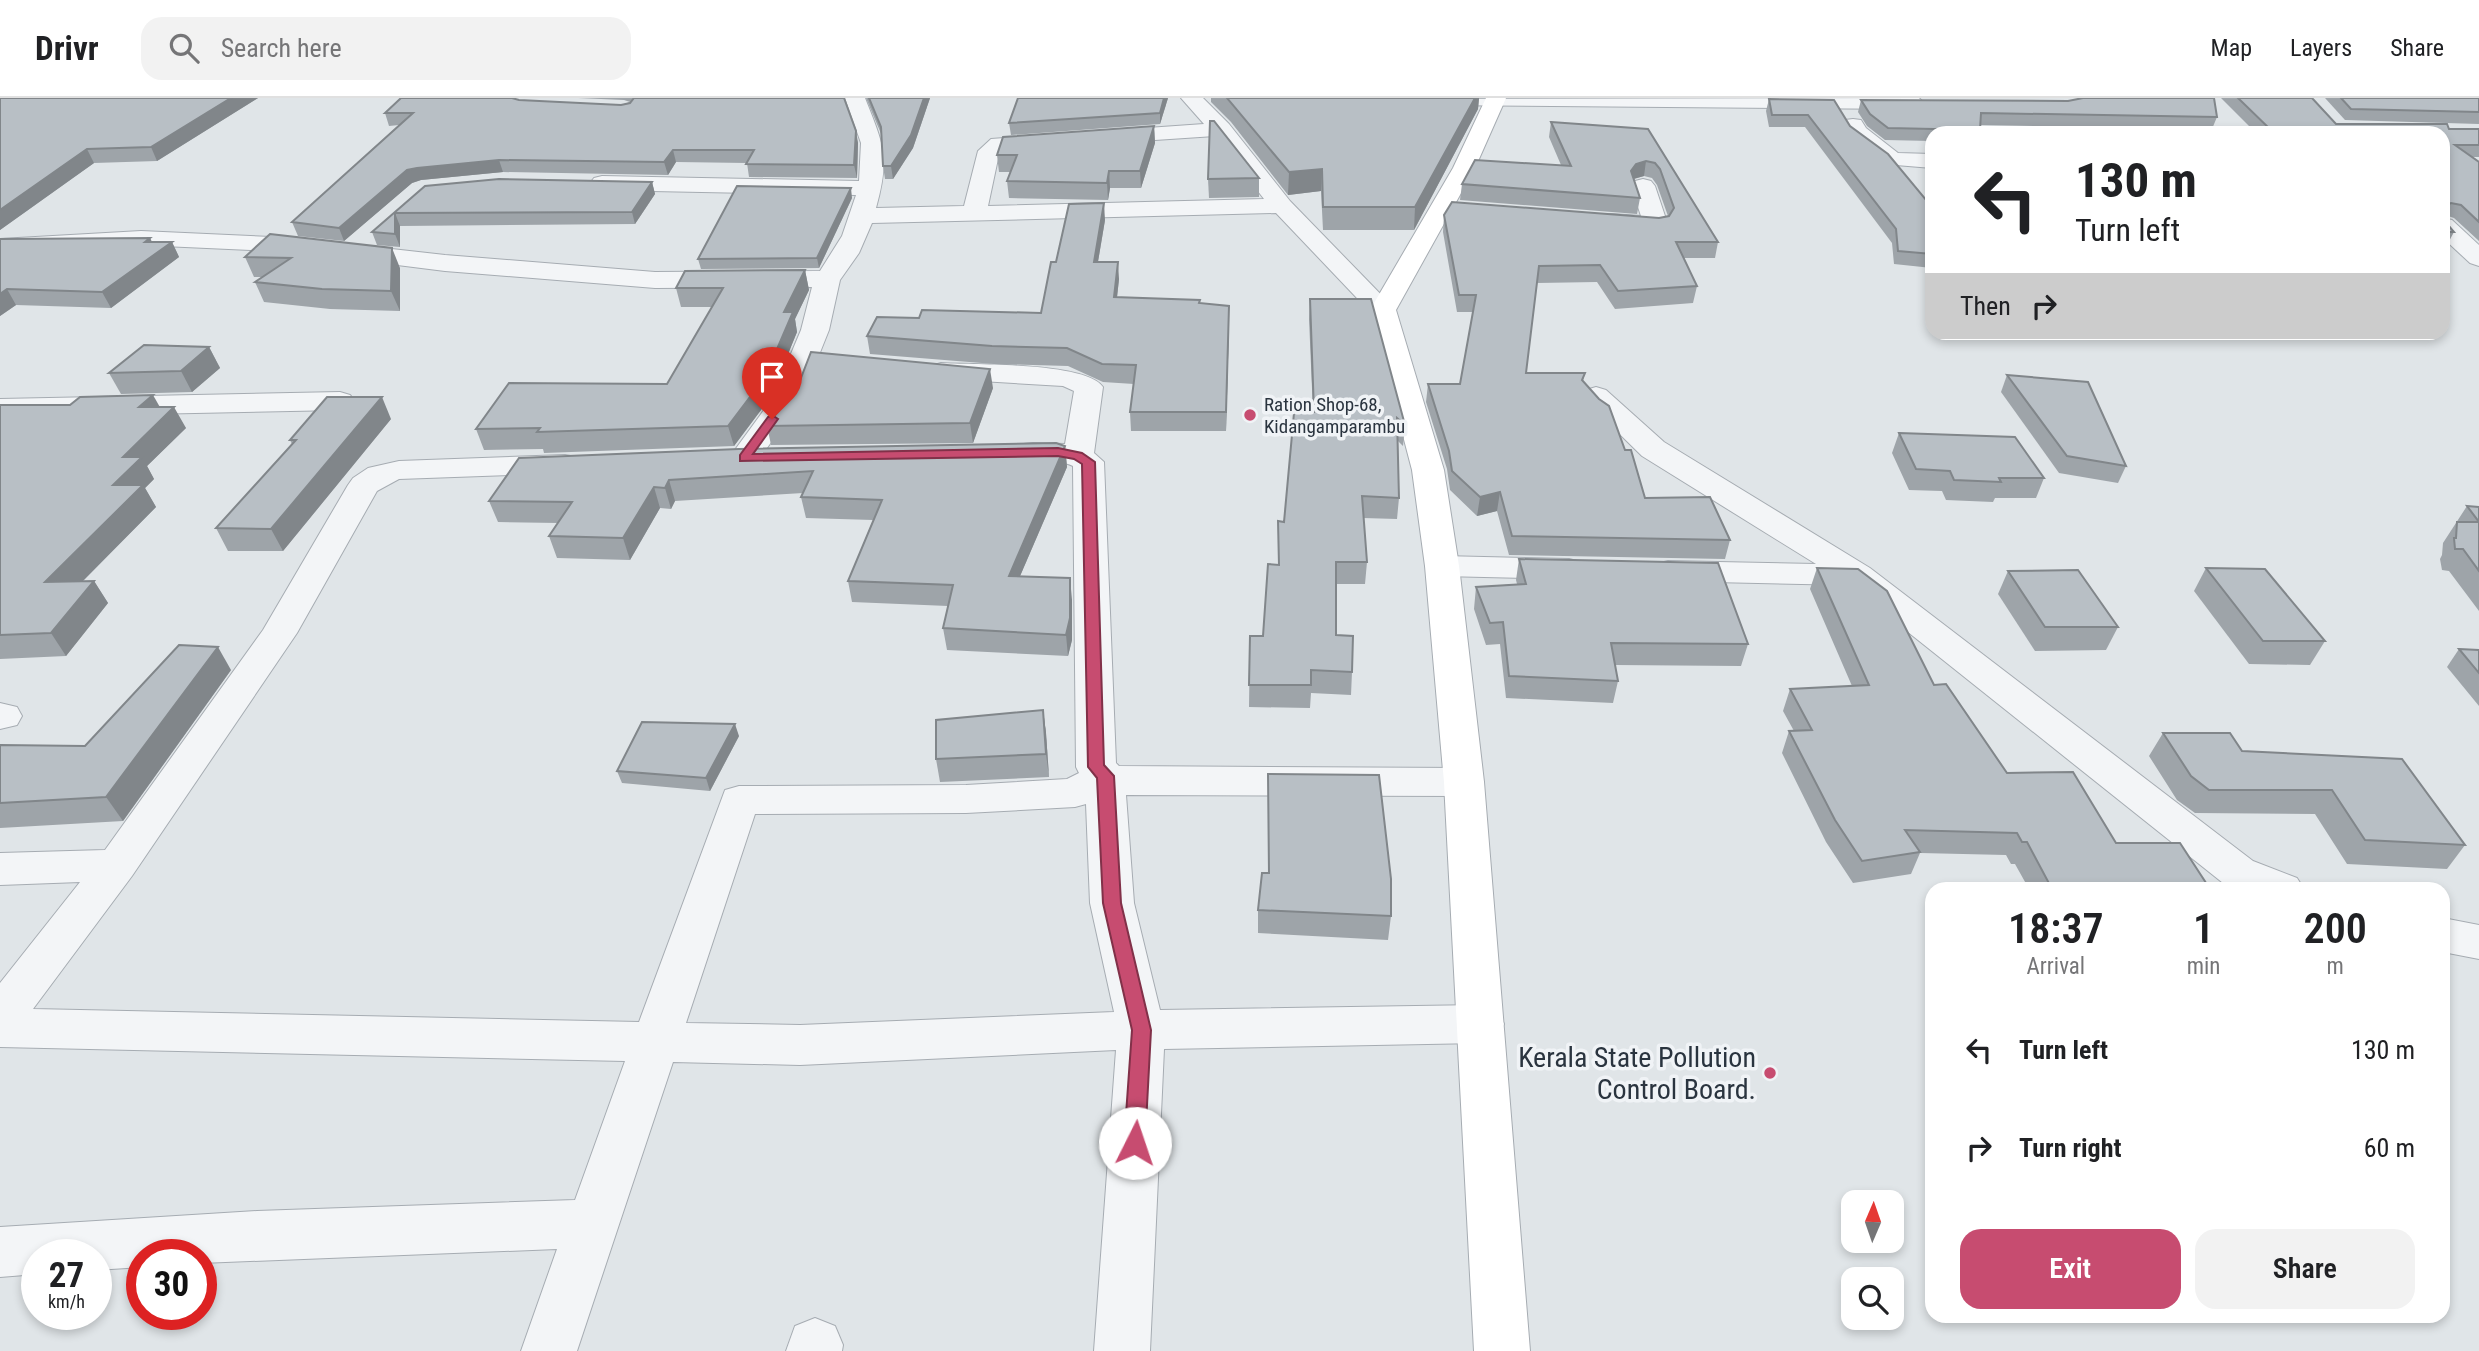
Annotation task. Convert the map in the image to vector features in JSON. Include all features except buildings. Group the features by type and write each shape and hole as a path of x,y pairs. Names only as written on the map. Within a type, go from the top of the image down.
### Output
{"main road":[{"path":"1495,99 1464,168 1454,209 1383,310 1428,470 1442,566 1464,782 1502,1351"}],"street":[{"path":"785,457 730,458 786,400 817,360 815,330 827,279 848,251 863,216 873,147 855,98"},
{"path":"1191,98 1220,129 1282,206 1383,310"},
{"path":"1413,99 1837,100 1931,103"},
{"path":"1837,100 1857,132 1892,159 1925,160"},
{"path":"974,214 989,151 999,144 1220,129"},
{"path":"585,183 867,188"},
{"path":"1587,219 1656,225 1643,186"},
{"path":"863,216 1282,206"},
{"path":"350,252 371,234"},
{"path":"2460,236 2479,258"},
{"path":"0,246 141,238 294,245 655,280 827,279"},
{"path":"912,369 994,376 1068,378 1089,387 1078,456"},
{"path":"1596,396 1653,449 1858,575 2238,872 2264,882"},
{"path":"0,408 340,401"},
{"path":"976,454 1058,452 1078,456 1088,462 1096,767 1105,776 1121,781 1464,782"},
{"path":"0,1018 117,865 279,633 364,485 379,475 399,470 592,463"},
{"path":"1442,566 1595,569"},
{"path":"1636,570 1858,575"},
{"path":"1105,776 1112,903 1141,1030 1122,1351"},
{"path":"549,1351 739,800 966,799 1076,793 1105,776"},
{"path":"0,869 117,865"},
{"path":"2450,936 2479,942"},
{"path":"0,1028 800,1045 1141,1030 1480,1024"},
{"path":"0,1252 257,1235 594,1224"}],"place":[{"name":"Ration Shop-68, Kidangamparambu","path":"1250,415"},
{"name":"Kerala State Pollution Control Board.","path":"1770,1073"}],"route":[{"path":"772,419 744,458 1058,452 1078,456 1088,462 1096,767 1105,776 1112,903 1141,1030 1135,1143"}]}
